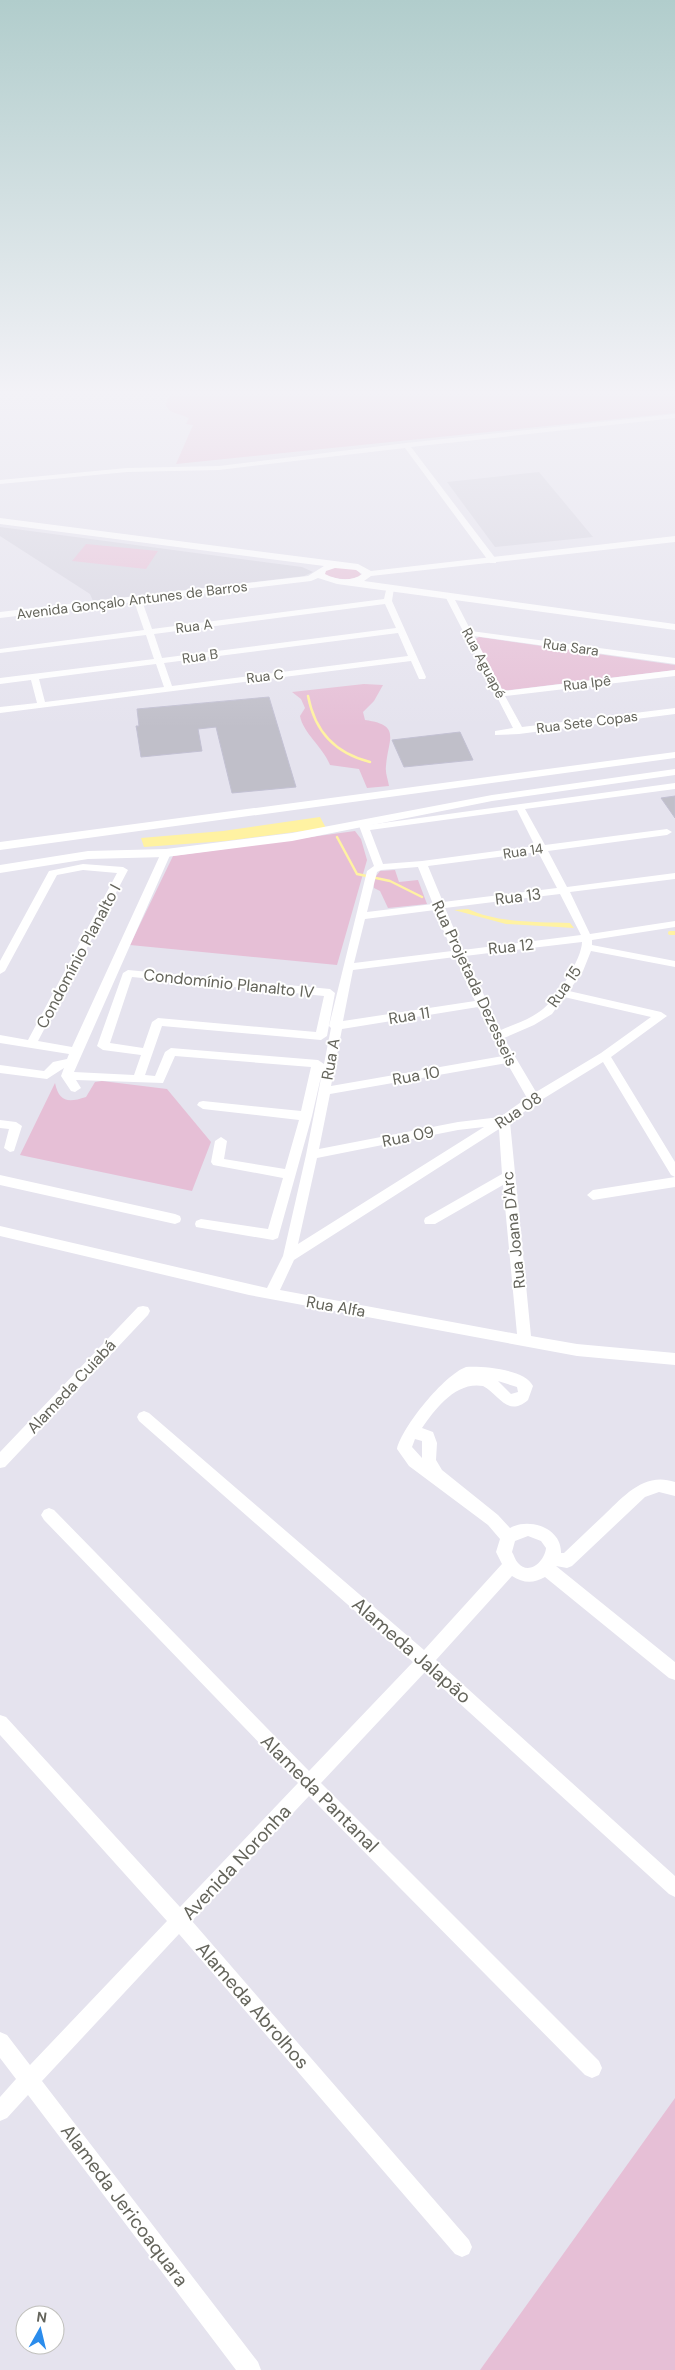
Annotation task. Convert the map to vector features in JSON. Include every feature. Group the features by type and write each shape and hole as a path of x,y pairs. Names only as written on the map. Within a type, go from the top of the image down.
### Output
{"main road":[{"path":"0,521 340,565 405,569"},
{"path":"0,525 298,564 314,568 323,577 331,580"},
{"path":"342,581 356,581 366,576 405,569 493,561 675,539"},
{"name":"Avenida Gonçalo Antunes de Barros","path":"0,615 311,578 327,566 340,565"},
{"path":"358,567 365,570 366,576 372,583 387,587"},
{"path":"342,581 675,627"},
{"name":"Avenida Gonçalo Antunes de Barros","path":"265,584 342,581"},
{"path":"0,846 675,755"},
{"path":"484,780 477,791 492,798 520,803 675,772"},
{"path":"511,777 525,785 520,803"},
{"path":"0,869 88,855 166,853 292,837 364,825 492,798"}],"street":[{"path":"452,507 493,561"},
{"path":"387,587 388,601 422,677"},
{"name":"Rua Aguapé","path":"449,596 519,731"},
{"path":"137,598 169,688"},
{"name":"Rua A","path":"0,651 388,601"},
{"name":"Rua B","path":"0,681 401,630"},
{"name":"Rua Sara","path":"468,633 675,661"},
{"name":"Rua C","path":"0,710 413,658"},
{"name":"Rua Ipê","path":"500,694 675,673"},
{"path":"34,677 42,705"},
{"name":"Rua Sete Copas","path":"498,733 673,714"},
{"path":"373,873 364,825 520,803 546,802 675,786"},
{"path":"520,803 584,934 675,964"},
{"name":"Rua 14","path":"373,873 422,864 667,832"},
{"path":"75,1088 67,1076 71,1062 166,853"},
{"name":"Rua Projetada Dezesseis","path":"422,864 458,952 508,1059 534,1098"},
{"name":"Condomínio Planalto I","path":"0,972 53,873 83,867 123,870 31,1044"},
{"name":"Rua A","path":"272,1294 279,1274 289,1256 312,1155 335,1026 348,966 373,873"},
{"name":"Rua 13","path":"360,916 675,876"},
{"name":"Rua 12","path":"348,966 584,934 675,924"},
{"name":"Rua 15","path":"498,1036 548,1011 578,971 584,934"},
{"name":"Condomínio Planalto IV","path":"138,1079 158,1022 321,1036 330,993 128,973 103,1046 146,1052"},
{"name":"Rua 08","path":"289,1256 504,1120 534,1098 605,1056 661,1016 562,992"},
{"name":"Rua 11","path":"335,1026 482,1003"},
{"name":"Condomínio Planalto I","path":"0,1039 76,1051"},
{"path":"67,1076 159,1080 170,1052 318,1064 274,1235 201,1224"},
{"path":"605,1056 675,1172"},
{"name":"Rua 10","path":"324,1091 508,1059"},
{"path":"0,1069 47,1075 57,1065 71,1062"},
{"path":"203,1105 306,1116"},
{"name":"Rua 09","path":"312,1155 458,1126 504,1120"},
{"name":"Rua Joana D'Arc","path":"504,1120 524,1340"},
{"path":"0,1124 16,1126 10,1148"},
{"path":"222,1141 217,1162 289,1174"},
{"path":"430,1221 508,1176"},
{"path":"0,1180 175,1219"},
{"path":"593,1195 675,1182"},
{"name":"Rua Alfa","path":"0,1231 272,1294 577,1350 675,1359"},
{"name":"Alameda Cuiabá","path":"0,1462 143,1311"},
{"path":"450,1389 465,1379 473,1378 491,1384 509,1399 520,1399 524,1397 527,1391 526,1386 519,1379 474,1372 461,1376 425,1412 404,1445 408,1456 493,1520 508,1537"},
{"path":"425,1412 424,1424 431,1445 430,1465 440,1479"},
{"name":"Alameda Jalapão","path":"144,1417 425,1661 675,1888"},
{"path":"409,1435 415,1433 428,1436"},
{"path":"550,1564 552,1545 542,1534 528,1529 520,1530 508,1537 504,1552 511,1566 518,1571 533,1574 550,1564 567,1560 635,1495 645,1488 657,1484 668,1485 675,1490"},
{"name":"Alameda Pantanal","path":"49,1515 310,1784 592,2068"},
{"path":"550,1564 675,1672"},
{"name":"Avenida Noronha","path":"0,2111 310,1784 511,1566"},
{"name":"Alameda Abrolhos","path":"0,1723 180,1921 462,2247"},
{"name":"Alameda Jericoaquara","path":"0,2042 250,2370"}],"shaded area":[{"path":"465,507 568,507 593,537 495,547"},
{"path":"0,527 302,567 313,572 304,576 93,601 90,594 0,536"},
{"path":"86,544 158,551 146,569 72,561"},
{"path":"331,567 357,569 361,575 342,579 323,574 324,570"},
{"path":"479,637 675,665 675,670 501,691 475,639"},
{"path":"364,684 383,685 374,701 363,712 365,720 377,722 384,726 390,735 386,769 389,786 367,788 359,769 330,765 305,728 300,716 305,708 301,699 292,692"},
{"path":"320,817 326,828 225,841 144,847 141,838 223,831"},
{"path":"355,831 361,839 367,860 337,965 130,945 173,856"},
{"path":"395,870 399,882 418,880 427,904 388,908 380,891 374,888 373,880 380,871"},
{"path":"468,909 479,914 505,919 570,923 574,928 506,924 454,910"},
{"path":"102,1081 167,1089 211,1142 192,1191 20,1155 55,1083 62,1097 74,1100 86,1097 95,1082"},
{"path":"675,2098 675,2370 480,2370"}],"building":[{"path":"269,697 296,787 232,793 216,727 198,729 202,751 141,757 136,726 139,726 137,709"},
{"path":"460,732 473,760 404,767 392,740"},
{"path":"675,796 675,818 661,798"}],"waterway":[{"path":"308,696 316,720 328,739 347,753 370,762"},
{"path":"337,837 357,874 390,881 422,897"},
{"path":"670,933 675,933"}]}
